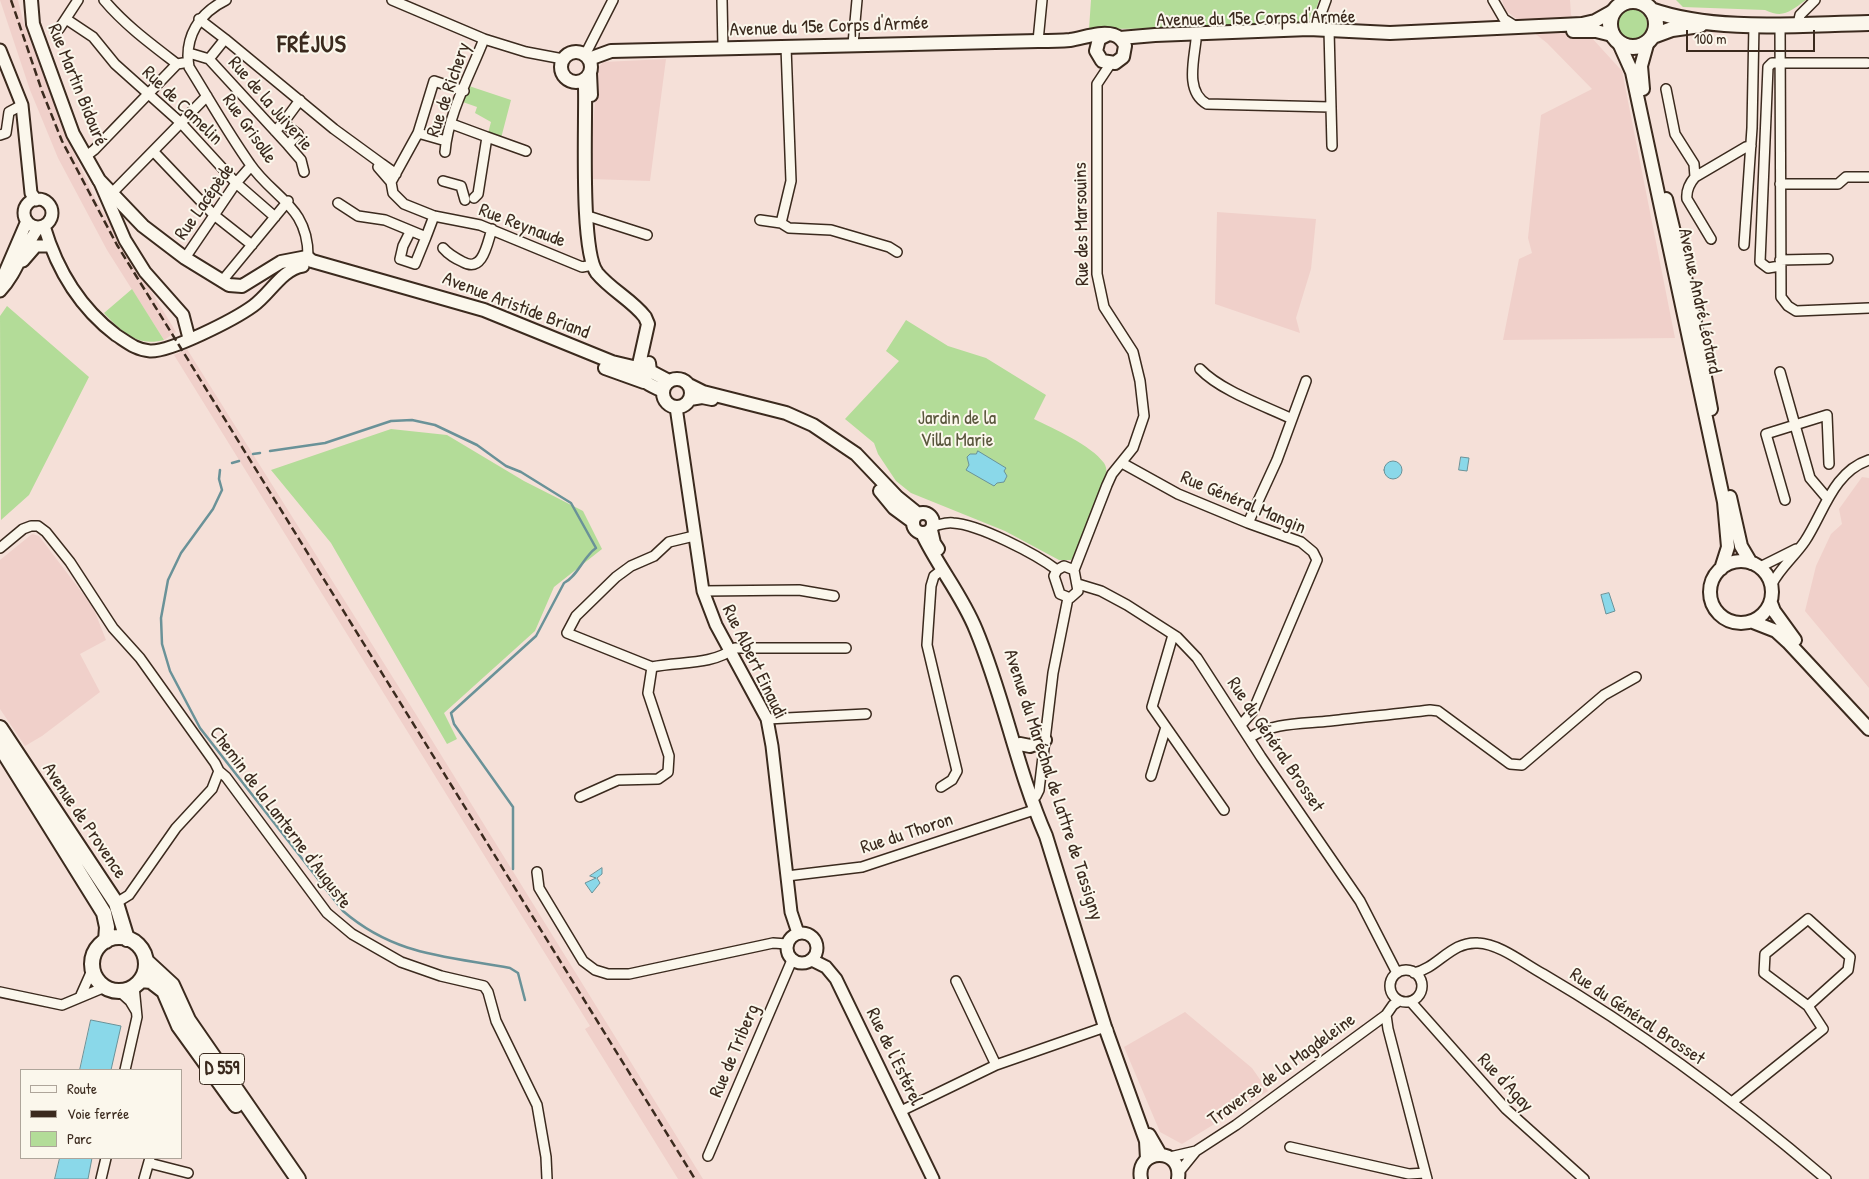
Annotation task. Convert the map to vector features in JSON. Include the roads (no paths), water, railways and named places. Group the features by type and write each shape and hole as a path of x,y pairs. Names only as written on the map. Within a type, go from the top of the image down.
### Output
{"main road":[{"name":"Rue Martin Bidouré","path":"31,0 33,24 61,103 85,157 99,180 113,192 143,226 185,258 222,281"},
{"path":"1720,23 1632,1 1617,6 1610,23 1616,39 1631,47 1643,45 1672,29 1720,23 1869,23"},
{"path":"1648,5 1656,26 1651,39"},
{"name":"Avenue du 15e Corps d'Armée","path":"1123,44 1144,41 1329,33 1376,36 1390,32 1582,24 1595,21 1617,6"},
{"name":"Avenue du 15e Corps d'Armée","path":"1123,44 1155,34 1309,29 1329,33"},
{"name":"Avenue du 15e Corps d'Armée","path":"1458,30 1468,33 1596,32 1616,39"},
{"name":"Avenue du 15e Corps d'Armée","path":"587,57 605,52 786,48 853,44 1072,40 1107,35"},
{"path":"1107,35 1123,44 1119,60 1111,63 1099,58 1096,48 1099,39 1107,35"},
{"name":"Avenue André Léotard","path":"1616,39 1632,72 1724,502 1728,547 1720,568"},
{"name":"Avenue André Léotard","path":"1651,39 1641,66 1643,88 1659,168 1691,302 1737,531 1742,546 1756,565"},
{"name":"Avenue du 15e Corps d'Armée","path":"1072,40 1096,48"},
{"path":"586,77 572,82 562,75 560,69 563,59 573,52 587,57 584,168 589,252 593,265 605,282 638,308 647,320 644,374"},
{"path":"586,77 592,87 588,170 594,256 598,267 651,317 644,374"},
{"path":"222,281 228,285 242,286 281,262 307,262"},
{"name":"Avenue Aristide Briand","path":"307,262 334,275 478,315 577,358 644,374 666,386"},
{"path":"689,385 682,380 666,386 666,402 676,407 684,405 690,399 702,397 768,412 806,427 848,454 894,508 914,515 928,514 933,519 928,530 914,528 914,515 856,454 842,443 786,413 703,392 689,385"},
{"path":"689,385 690,399"},
{"name":"Avenue du Maréchal de Lattre de Tassigny","path":"928,530 944,570 961,596 985,653 1034,810 1046,836 1105,1027 1147,1144 1147,1159"},
{"name":"Avenue du Maréchal de Lattre de Tassigny","path":"928,530 934,543 950,565 977,618 1151,1141 1165,1156 1177,1164 1179,1176"},
{"path":"1869,718 1793,637 1774,611 1771,603 1772,584 1756,565 1735,561 1720,568 1710,586 1710,598 1715,611 1732,623 1753,622 1776,631 1869,728"},
{"path":"1753,622 1764,614 1771,603"},
{"name":"Avenue de Provence","path":"0,728 116,903 128,939"},
{"path":"1020,744 1030,746 1045,740"},
{"name":"Avenue de Provence","path":"0,746 104,913 107,927 106,941"},
{"path":"116,938 128,939 142,950 146,961 138,983 119,991 105,987 96,978 93,968 95,952 106,941 116,938"},
{"name":"D 559","path":"146,961 172,985 188,1020 298,1179"},
{"name":"D 559","path":"138,983 151,981 164,991 180,1026 287,1179"},
{"path":"1140,1178 1142,1167 1147,1159 1165,1156"}],"street":[{"path":"59,28 78,0"},
{"path":"104,0 119,17 177,64 188,64 191,34 199,19 214,6 226,0"},
{"path":"392,0 484,39 526,52 563,59"},
{"path":"722,0 723,49"},
{"path":"853,44 857,0"},
{"path":"1038,41 1042,0"},
{"path":"1309,29 1318,22 1326,0"},
{"path":"1493,0 1504,19 1515,27"},
{"path":"1798,24 1800,15 1815,0"},
{"path":"587,57 612,1"},
{"name":"Rue de Camelin","path":"66,19 93,37 115,64 181,123 236,183 275,217"},
{"path":"199,19 300,100 275,131"},
{"path":"1744,245 1751,146 1754,24"},
{"path":"1780,24 1781,297 1788,306 1796,310 1869,308"},
{"path":"1329,33 1332,146"},
{"path":"189,53 209,59 225,38"},
{"name":"Rue de Richery","path":"445,152 446,141 484,39"},
{"path":"594,40 605,52"},
{"path":"1196,40 1194,90 1199,98 1207,104 1330,107"},
{"path":"781,223 791,181 786,48"},
{"path":"0,50 22,105 31,192 36,200"},
{"name":"Rue de la Juiverie","path":"209,59 288,145 300,160 304,172"},
{"name":"Rue des Marsouins","path":"1111,63 1097,84 1097,274 1104,307 1133,352 1140,381 1144,416 1133,448 1122,463"},
{"path":"1828,259 1780,263 1768,268 1760,262 1768,67 1772,63 1866,63"},
{"path":"85,157 177,64"},
{"name":"Rue Grisolle","path":"188,64 251,166 288,201 305,233 307,262"},
{"path":"392,180 418,133 434,81 464,91"},
{"path":"1666,89 1676,134 1694,164 1695,176"},
{"path":"113,192 207,96"},
{"name":"Rue Reynaude","path":"300,100 334,129 382,164 378,167 392,180 393,193 404,204 434,216 492,229 582,267 593,265"},
{"path":"3,134 9,112 22,105"},
{"path":"283,123 298,134 288,145"},
{"path":"452,124 526,151"},
{"path":"418,133 446,141"},
{"path":"474,198 478,194 487,138"},
{"path":"1711,239 1687,199 1686,192 1695,176 1751,146"},
{"path":"154,152 214,215 252,245"},
{"name":"Rue Lacépède","path":"185,258 236,183 251,166"},
{"path":"1780,184 1838,184 1846,177 1869,177"},
{"path":"99,180 125,240 145,272 183,314 190,338"},
{"path":"443,181 461,186 464,200"},
{"path":"0,283 9,265 28,240 50,220 51,207 45,201 36,200 26,208 27,221 9,265 0,290"},
{"path":"222,281 288,201"},
{"path":"338,203 358,216 385,220 410,232 426,237"},
{"path":"410,232 403,246 400,259 415,264 434,216"},
{"path":"591,216 647,234"},
{"path":"760,220 781,223 789,228 830,230 889,247 897,252"},
{"path":"27,221 41,227 79,301 95,318 140,350 164,349 235,318 255,304 289,270 307,262"},
{"path":"443,248 450,256 470,266 474,265 482,259 492,229"},
{"path":"9,265 36,246 50,246"},
{"path":"1200,369 1207,376 1292,419"},
{"path":"1780,372 1810,478 1827,498"},
{"path":"1248,523 1274,469 1306,381"},
{"name":"Rue Albert Einaudi","path":"676,407 694,536 708,610 767,720 772,746 791,912 798,933"},
{"path":"1785,500 1766,434 1827,415 1829,464"},
{"path":"1772,584 1801,547 1827,498 1849,470 1869,460"},
{"path":"1068,598 1076,594 1078,584 1074,570 1107,485 1112,474 1122,463"},
{"name":"Rue Général Mangin","path":"1122,463 1178,494 1248,523 1301,542 1313,552 1318,560 1253,711 1241,725"},
{"path":"928,530 951,522 969,525 992,534 1056,570"},
{"name":"Chemin de la Lanterne d'Auguste","path":"0,548 22,529 38,526 46,532 70,562 113,628 140,658 215,762 219,771 226,777 327,912 352,934 401,962 441,976 484,986 488,992 496,1021 538,1105 546,1157 547,1179"},
{"path":"694,536 669,542 654,556 630,566 576,616 568,633 652,667 705,661 730,652 735,648 846,648"},
{"path":"1756,565 1801,547"},
{"path":"1068,598 1060,594 1054,576 1056,570 1066,566 1074,570"},
{"path":"941,787 952,780 957,771 927,645 934,576 944,570"},
{"name":"Rue du Général Brosset","path":"1078,584 1101,591 1173,635 1197,658 1360,901 1397,973"},
{"path":"703,591 799,590 834,596"},
{"path":"1036,796 1039,790 1053,673 1068,598"},
{"path":"1173,635 1152,707 1224,810"},
{"path":"580,797 618,780 658,779 668,772 669,756 648,693 652,667"},
{"path":"1249,738 1271,728 1292,723 1316,723 1430,710 1438,712 1453,721 1510,764 1516,766 1522,765 1604,696 1636,677"},
{"path":"767,720 866,714"},
{"path":"1152,776 1166,727"},
{"path":"116,903 129,895 172,834 212,789 219,771"},
{"name":"Rue du Thoron","path":"787,876 862,867 1034,810"},
{"path":"537,872 539,888 583,961 595,970 608,974 628,974 773,943 787,944 798,933 809,934 817,942 818,952 812,960 802,964 792,960 788,953 787,944"},
{"path":"1732,1102 1823,1028 1808,1006 1764,973 1765,954 1808,919 1850,957 1848,970 1808,1006"},
{"name":"Rue du Général Brosset","path":"1414,973 1426,969 1447,952 1464,944 1490,945 1586,999 1732,1102 1826,1179"},
{"name":"Rue de Triberg","path":"708,1156 792,960"},
{"name":"Rue de l'Estérel","path":"812,960 826,967 836,979 933,1179"},
{"path":"81,995 93,968"},
{"path":"1408,971 1414,973 1421,982 1422,988 1416,999 1411,1002 1399,1001 1391,993 1390,985 1397,973 1408,971"},
{"path":"956,981 996,1065"},
{"path":"125,1069 137,1014 138,983"},
{"path":"0,992 62,1005 71,1003 81,995 105,987"},
{"path":"119,991 130,1001 137,1014"},
{"name":"Traverse de la Magdeleine","path":"1179,1176 1196,1151 1228,1130 1386,1015 1393,1005 1399,1001"},
{"name":"Rue d'Agay","path":"1411,1002 1506,1109 1584,1179"},
{"path":"1290,1147 1409,1174 1426,1176 1388,1030 1386,1015"},
{"path":"901,1112 996,1065 1105,1027"},
{"name":"Avenue du Maréchal de Lattre de Tassigny","path":"1105,1027 1110,1032 1119,1054 1124,1059"},
{"name":"Traverse de la Magdeleine","path":"1165,1156 1196,1151"},
{"path":"101,1179 106,1159"},
{"path":"144,1179 149,1160 188,1173"}],"water":[{"path":"978,451 1006,468 1004,471 1007,476 1004,482 997,483 994,486 966,470 969,465 967,457 970,454 976,454"},
{"path":"1461,457 1469,458 1467,471 1459,470"},
{"path":"1393,461 1399,464 1402,470 1399,476 1393,479 1387,476 1384,470 1387,464"},
{"path":"1609,593 1615,611 1606,614 1601,595"},
{"path":"602,868 602,874 597,878 600,883 592,893 585,883 596,878 590,876"},
{"path":"91,1020 121,1026 111,1069 80,1069"},
{"path":"60,1159 92,1159 88,1179 55,1179"}],"waterway":[{"path":"270,451 325,443 391,421 412,420 435,425 477,445 506,466 521,472 571,503 596,548 587,556 573,576 564,583 536,636 451,713 454,724 513,807 513,869"},
{"path":"253,454 260,453"},
{"path":"232,463 239,461"},
{"path":"220,470 219,479 222,490 213,509 181,553 168,580 161,618 162,644 170,671 200,728 343,911 363,926 402,946 443,957 510,968 518,973 525,1000"}],"railway":[{"path":"11,0 42,91 62,141 117,245 695,1179"}],"district":[{"name":"FRÉJUS","path":"312,46"}],"park label":[{"name":"Jardin de la Villa Marie","path":"957,430"}]}
